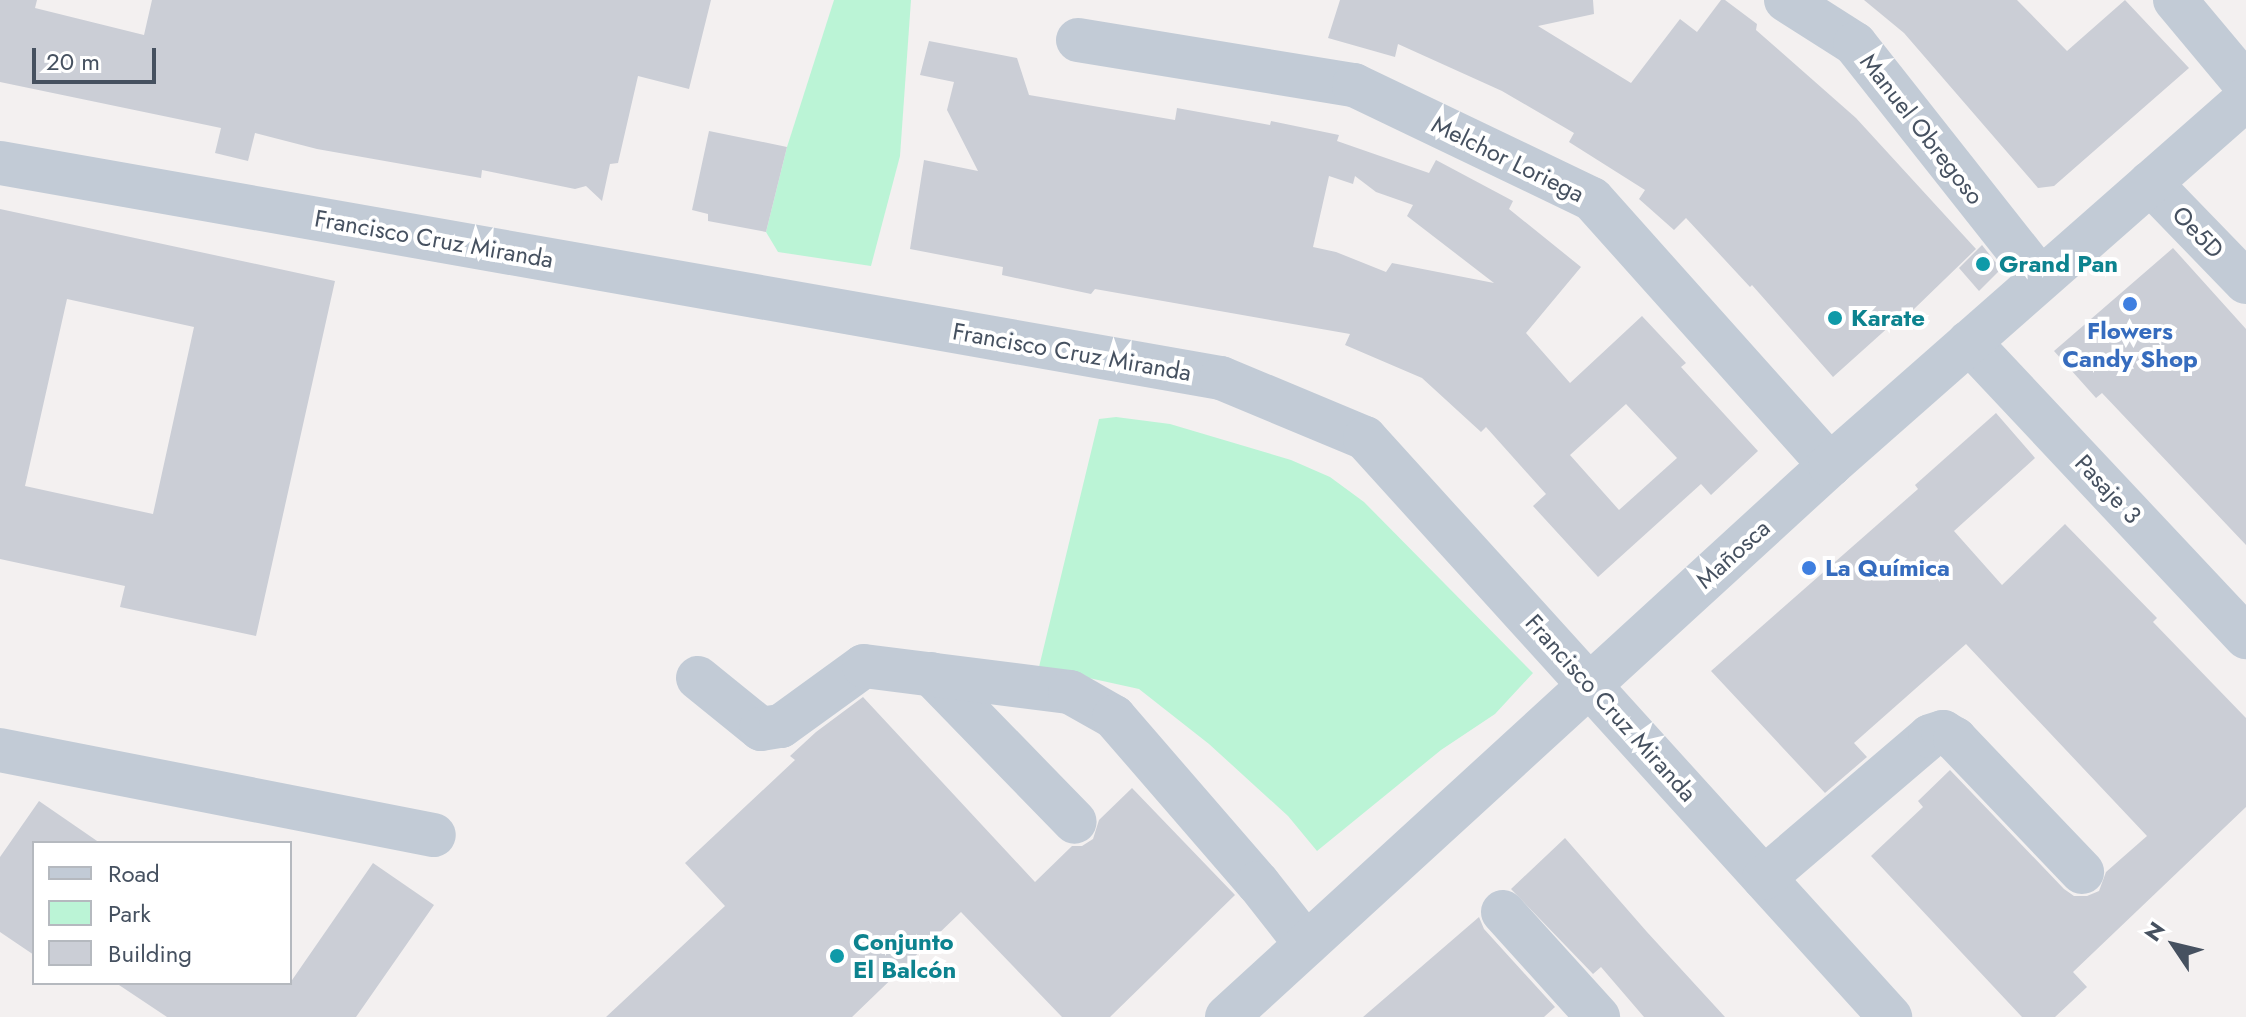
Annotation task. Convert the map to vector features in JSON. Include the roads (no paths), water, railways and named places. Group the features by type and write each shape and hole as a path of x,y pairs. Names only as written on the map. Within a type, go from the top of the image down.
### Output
{"street":[{"name":"Manuel Obregoso","path":"1786,0 1855,44 2040,278"},
{"path":"2175,0 2246,85"},
{"name":"Melchor Loriega","path":"1078,40 1354,85 1592,199 1830,465"},
{"name":"Mañosca","path":"1227,1017 1830,465 2246,99"},
{"name":"Francisco Cruz Miranda","path":"0,163 1221,378 1365,438 1890,1017"},
{"name":"Oe5D","path":"2150,183 2246,282"},
{"name":"Pasaje 3","path":"1969,342 2246,637"},
{"path":"698,678 761,729 781,726 864,666 1070,692 1114,717 1258,883 1306,944"},
{"path":"931,674 1075,822"},
{"path":"1764,878 1930,736 1943,732 1955,739 2082,872"},
{"path":"0,750 434,835"},
{"path":"1503,912 1598,1017"}],"place":[{"name":"Grand Pan","path":"1983,264"},
{"name":"Flowers Candy Shop","path":"2130,304"},
{"name":"Karate","path":"1835,318"},
{"name":"La Química","path":"1809,568"},
{"name":"Conjunto El Balcón","path":"837,956"}]}
